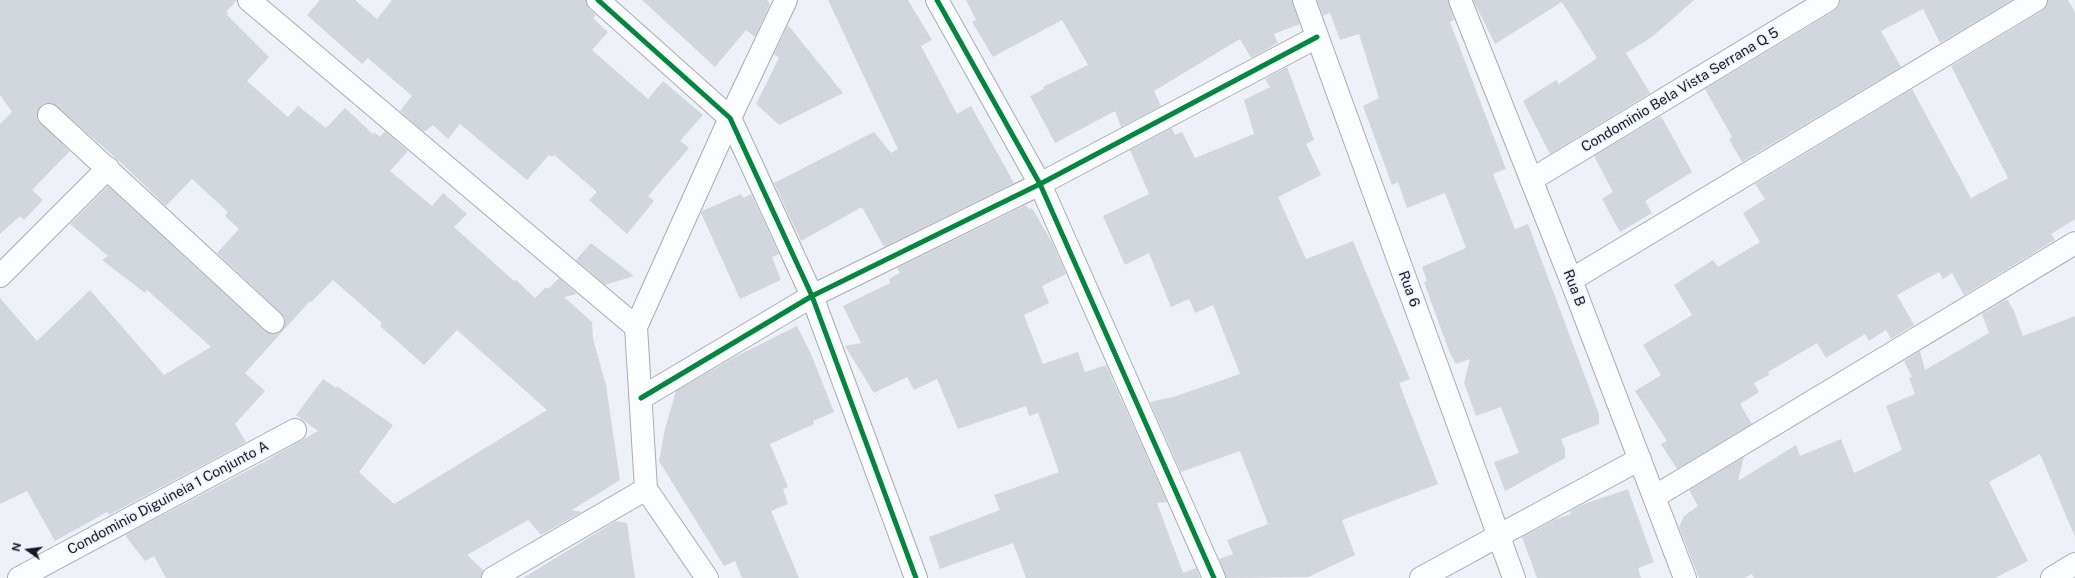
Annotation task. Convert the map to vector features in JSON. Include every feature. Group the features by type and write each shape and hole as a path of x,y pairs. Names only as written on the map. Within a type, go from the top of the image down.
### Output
{"street":[{"path":"249,0 636,327"},
{"path":"598,0 730,118 812,296 916,578"},
{"path":"707,578 646,489 636,327 730,118 786,0"},
{"path":"937,0 1040,184 1214,578"},
{"name":"Rua 6","path":"1304,0 1514,578"},
{"name":"Rua B","path":"1460,0 1571,280 1685,578"},
{"name":"Condominio Bela Vista Serrana Q 5","path":"1531,180 1828,0"},
{"path":"1571,280 2036,0"},
{"path":"641,398 812,296 1040,184 1317,37"},
{"path":"49,115 273,322"},
{"path":"0,276 108,168"},
{"path":"1654,497 2075,242"},
{"name":"Condominio Diguineia 1 Conjunto A","path":"19,578 295,430"},
{"path":"1421,578 1640,459"},
{"path":"493,578 646,489"},
{"path":"2052,578 2075,564"}],"building":[{"path":"0,0 237,0 226,12 229,13 227,15 269,57 247,81 288,117 298,106 326,128 345,108 373,134 374,132 380,137 385,131 408,151 390,171 432,206 443,193 467,214 454,227 514,281 516,280 535,298 545,288 549,288 559,278 577,294 564,297 592,322 593,339 606,385 620,480 572,510 582,512 541,535 528,520 467,555 483,570 481,578 166,578 154,556 145,561 125,535 260,464 318,431 296,415 323,379 336,388 337,386 393,425 359,472 394,504 547,410 457,330 424,365 380,326 382,323 333,280 311,302 310,301 245,373 265,391 235,424 246,442 109,515 107,512 55,541 27,491 0,504 0,298 37,341 90,290 164,375 211,347 147,290 145,293 102,260 108,256 70,224 108,186 265,331 271,334 277,334 282,330 285,324 285,318 217,253 239,229 225,216 228,212 192,179 166,206 117,159 52,103 45,103 40,107 37,113 37,119 70,151 32,190 43,200 24,220 20,216 0,234 0,124 12,112 0,95"},
{"path":"320,0 355,0 377,19 392,0 586,0 589,9 596,15 593,18 608,32 592,50 648,99 663,81 703,115 680,141 689,148 648,196 654,201 627,234 589,200 597,192 554,155 552,157 549,155 527,180 460,124 448,139 433,125 424,132 400,111 412,96 368,58 362,64 307,15"},
{"path":"642,0 767,0 770,4 755,37 746,30 715,67"},
{"path":"828,0 908,0 932,40 921,46 957,114 971,106 1014,183 884,247 862,207 801,241 774,183 874,132 891,153 898,149"},
{"path":"966,0 1292,0 1300,24 1274,34 1278,43 1251,58 1240,39 1154,91 1161,106 1121,127 1115,111 1055,143 1030,96 1044,89 1043,87 1088,65 1062,20 993,57 972,22 976,20"},
{"path":"1317,0 1448,0 1454,20 1450,22 1506,169 1493,174 1515,229 1528,224 1599,414 1599,424 1561,439 1565,449 1565,458 1505,491 1494,462 1519,453 1501,407 1476,416 1464,383 1470,359 1456,364 1449,351 1424,282 1427,281 1422,267 1466,248 1445,193 1407,208 1398,182 1392,185 1363,106 1379,98 1359,34 1340,40 1330,13 1323,16"},
{"path":"1473,0 1694,0 1652,37 1626,53 1650,93 1550,154 1523,101 1556,80 1559,84 1597,58 1562,2 1495,44"},
{"path":"1840,0 2012,0 1940,43 1923,9 1881,31 1901,67 1742,162 1729,139 1732,137 1705,89 1834,11 1839,6"},
{"path":"2048,0 2068,0 2075,12 2075,219 2051,234 2055,240 1964,295 1952,273 1943,279 1939,272 1897,295 1914,325 1891,339 1886,330 1869,341 1865,334 1826,358 1817,343 1768,372 1769,375 1754,383 1759,392 1740,404 1752,424 1677,469 1661,444 1667,441 1635,391 1661,375 1643,345 1692,315 1674,285 1713,260 1718,267 1760,242 1743,213 1765,199 1755,184 1912,89 1971,198 2008,178 1951,66 2042,11 2047,6"},
{"path":"788,25 843,93 779,125 756,104 779,58 774,54"},
{"path":"1287,67 1314,140 1306,144 1321,175 1278,197 1306,259 1353,241 1410,379 1399,383 1438,484 1342,520 1355,555 1308,577 1226,578 1219,559 1233,554 1227,540 1268,524 1240,451 1181,472 1150,402 1173,397 1240,374 1213,305 1195,313 1189,299 1171,307 1149,253 1125,265 1103,216 1149,194 1130,150 1172,128 1175,135 1182,132 1195,158 1254,134 1244,100 1270,87 1265,79"},
{"path":"1661,116 1692,172 1645,201 1652,213 1620,232 1602,199 1613,192 1594,156"},
{"path":"741,194 743,198 751,194 779,254 772,257 781,280 740,299 701,213 702,211"},
{"path":"1026,205 1029,209 1032,208 1052,242 1066,274 1042,286 1049,303 1024,315 1043,364 1078,352 1085,372 1106,365 1167,502 1157,503 1183,573 1196,568 1200,578 1026,578 1013,543 940,569 929,537 1000,510 994,495 1059,472 1038,413 1029,416 1026,406 958,429 937,379 914,390 907,377 874,393 845,346 861,343 843,306 890,283 889,279 900,273 897,268"},
{"path":"591,243 634,276 605,285 576,260"},
{"path":"2007,299 2014,311 2023,336 2075,316 2075,537 2040,454 1989,482 2028,561 1995,578 1754,578 1752,574 1745,578 1699,578 1679,527 1684,516 1698,506 1689,490 1744,457 1738,481 1796,445 1800,456 1841,439 1854,473 1902,450 1886,406 1915,394 1909,378 1912,377 1904,361 1920,351 1925,370 1989,333 1982,314"},
{"path":"797,326 811,354 834,412 813,421 814,424 770,444 788,487 783,489 788,504 771,511 799,578 742,578 735,561 724,566 659,461 665,429 676,391 733,358"},
{"path":"1628,489 1654,562 1638,568 1641,578 1537,578 1522,537 1556,519 1571,514 1570,511 1584,504"},
{"path":"616,521 627,523 635,578 523,578"}],"cycle path":[{"path":"598,0 730,118 812,296 916,578"},
{"path":"937,0 1040,184 1214,578"},
{"path":"641,398 812,296 1040,184 1317,37"}]}
